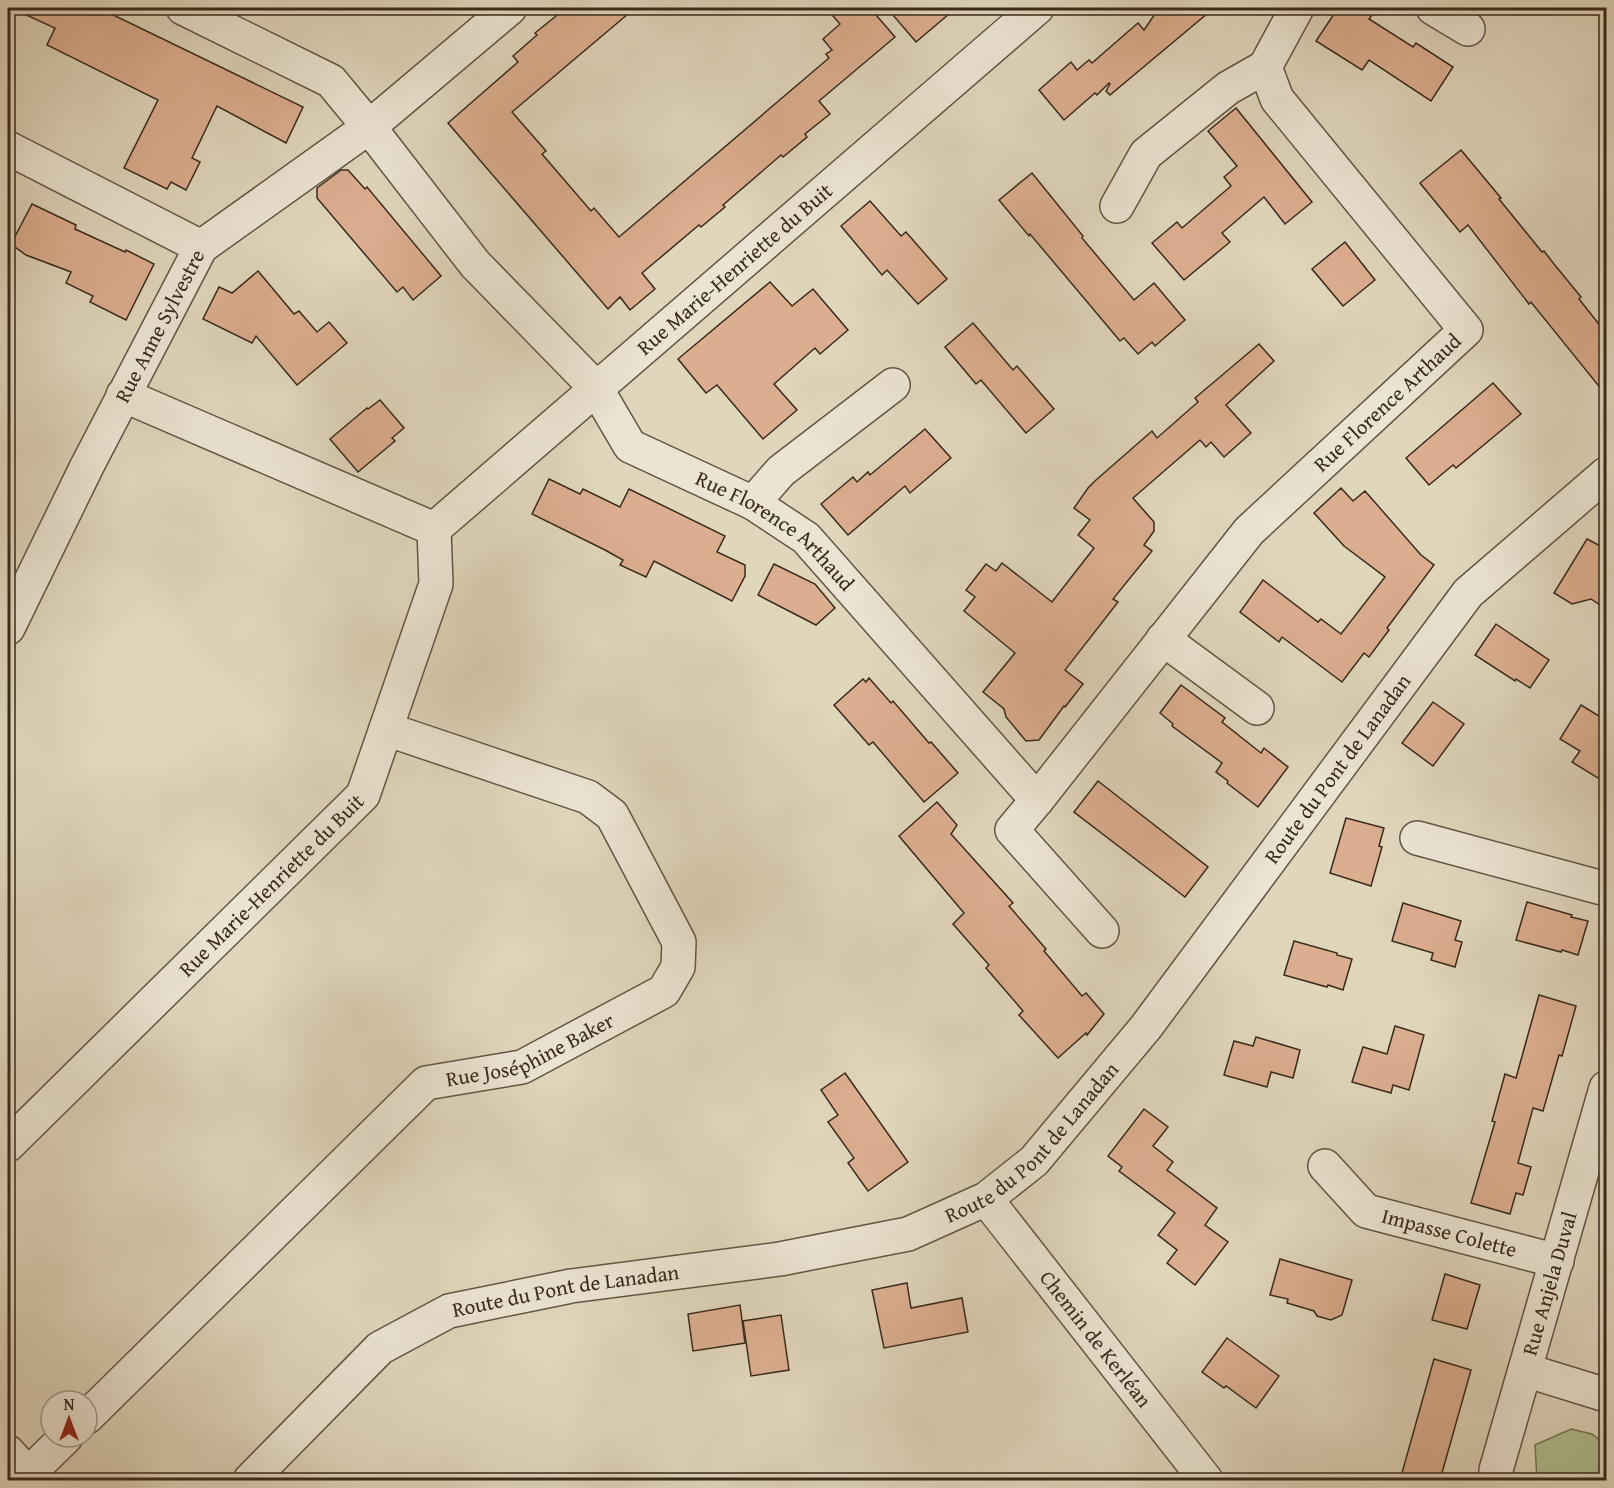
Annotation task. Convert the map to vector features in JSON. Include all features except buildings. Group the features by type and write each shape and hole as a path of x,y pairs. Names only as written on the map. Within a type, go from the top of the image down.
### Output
{"street":[{"name":"Rue Florence Arthaud","path":"183,8 331,81 369,126 475,264 596,388 630,446 753,503 806,538 1037,800 1250,531 1466,330 1277,99 1265,67"},
{"name":"Rue Anne Sylvestre","path":"8,628 87,466 201,247 369,126 510,8"},
{"name":"Rue Marie-Henriette du Buit","path":"8,1145 363,795 436,584 434,529 1036,8"},
{"path":"1117,206 1146,154 1228,88 1265,67 1297,8"},
{"path":"1433,8 1468,29"},
{"path":"8,148 201,247"},
{"path":"753,503 781,471 893,386"},
{"path":"123,395 434,529"},
{"name":"Route du Pont de Lanadan","path":"250,1480 380,1348 449,1311 571,1286 780,1259 908,1234 986,1199 1034,1161 1146,1027 1468,593 1606,474"},
{"path":"1163,639 1257,708"},
{"name":"Rue Joséphine Baker","path":"99,1405 426,1083 522,1067 664,991 678,967 679,942 612,815 588,797 386,729"},
{"path":"1037,800 1012,830 1102,931"},
{"path":"1417,838 1606,889"},
{"name":"Rue Anjela Duval","path":"1496,1480 1496,1470 1606,1088"},
{"name":"Impasse Colette","path":"1325,1166 1366,1211 1557,1261"},
{"name":"Chemin de Kerléan","path":"986,1199 1206,1480"},
{"path":"1525,1370 1606,1395"},
{"path":"23,1472 51,1449"}],"green space":[{"path":"1571,1429 1592,1434 1606,1445 1606,1480 1537,1480 1535,1445"}]}
